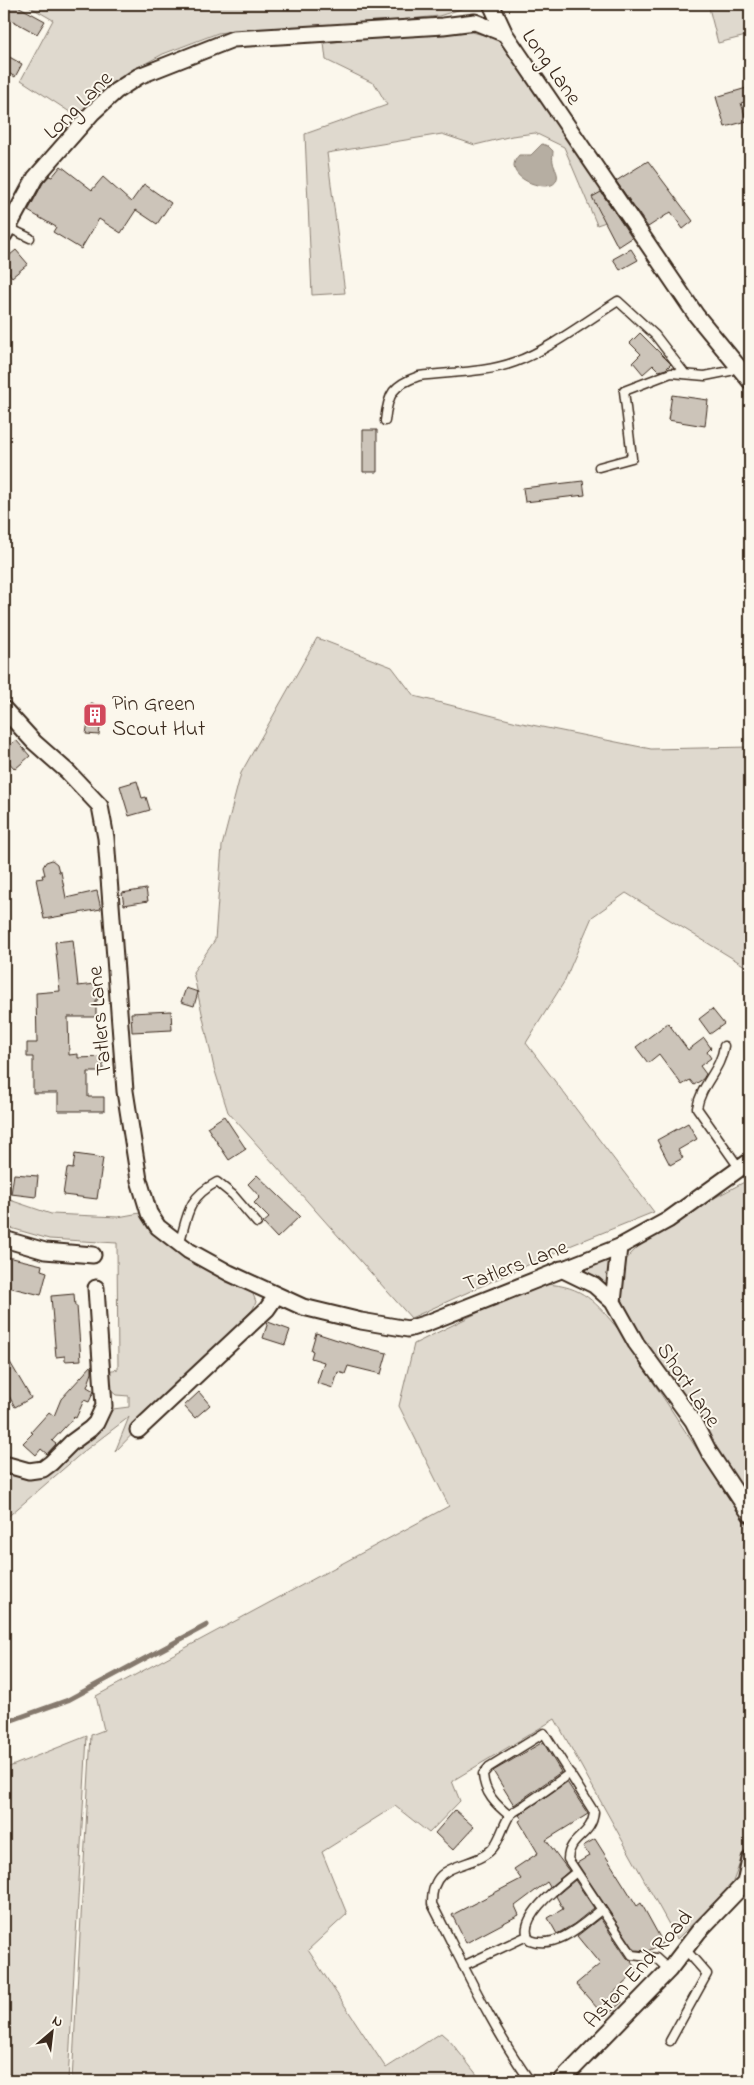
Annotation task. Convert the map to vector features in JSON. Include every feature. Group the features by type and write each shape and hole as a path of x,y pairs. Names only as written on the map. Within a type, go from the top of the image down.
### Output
{"street":[{"path":"490,4 505,34"},
{"name":"Long Lane","path":"6,231 36,178 92,113 116,91 139,76 233,39 442,26 475,22 505,34 696,315 750,381"},
{"name":"Tatlers Lane","path":"4,708 34,742 68,772 100,806 106,838 125,1091 139,1180 149,1213 158,1227 179,1245 229,1273 303,1308 408,1329 619,1247 668,1220 745,1165"},
{"path":"4,1239 45,1251 93,1256"},
{"path":"613,1302 619,1247"},
{"name":"Short Lane","path":"561,1269 594,1285 613,1302 636,1343 693,1421 709,1452 750,1514"},
{"path":"4,1464 29,1471 43,1469 52,1463 71,1443 90,1430 101,1415 104,1406 96,1288"},
{"path":"138,1430 267,1309 276,1296"},
{"path":"748,1886 750,1859"},
{"name":"Aston End Road","path":"561,2081 669,1970 699,1931 748,1886"}],"lane":[{"path":"6,231 30,238"},
{"path":"385,421 387,401 399,384 419,376 500,367 517,362 545,347 618,301 655,335 684,374"},
{"path":"599,468 632,458 624,391 671,373 705,376 730,370 738,364"},
{"path":"724,1046 722,1056 699,1094 697,1108 745,1165"},
{"path":"179,1245 191,1204 202,1190 217,1182 233,1195 257,1223"},
{"path":"510,1816 495,1804 486,1790 484,1774 489,1768 544,1733 594,1812 591,1827 571,1844 568,1851 568,1860 632,1955 656,1958 669,1970"},
{"path":"530,2081 509,2052 432,1904 432,1889 447,1871 460,1864 480,1858 491,1850 499,1839 510,1816 570,1773"},
{"path":"575,1873 545,1900 529,1920 526,1929 527,1936 530,1940 547,1944 570,1933 601,1910"},
{"path":"464,1966 527,1936"},
{"path":"670,2041 707,1974 685,1949"}],"shaded area":[{"path":"25,4 469,4 461,9 439,16 321,28 250,29 218,33 163,54 126,74 103,93 79,118 21,80 53,20"},
{"path":"708,4 750,4 750,35 718,43"},
{"path":"472,32 507,41 620,217 597,225 564,147 535,133 512,136 475,145 442,134 327,153 345,293 312,295 305,134 387,105 375,84 326,60 324,43 393,36"},
{"path":"542,144 548,146 553,151 553,161 557,176 556,181 552,185 536,185 527,182 515,170 514,163 519,155 531,155"},
{"path":"317,638 392,667 414,696 517,722 651,749 750,747 750,969 626,893 592,917 564,982 526,1043 654,1212 572,1245 411,1318 228,1112 214,1068 193,972 215,940 222,846 241,773"},
{"path":"750,1179 750,1502 628,1319 619,1280 622,1267 630,1255 643,1243 699,1206"},
{"path":"4,1198 51,1214 118,1217 140,1213 150,1230 172,1247 253,1294 256,1302 253,1309 115,1452 129,1417 83,1452 4,1520 4,1474 30,1478 99,1429 113,1409 129,1407 129,1396 116,1395 109,1389 107,1371 118,1369 117,1243 49,1239 4,1226"},
{"path":"611,1255 609,1288 573,1268"},
{"path":"545,1284 570,1288 588,1297 619,1330 750,1530 750,1830 747,1844 731,1887 677,1939 555,1719 452,1781 460,1801 429,1833 395,1806 322,1852 347,1914 308,1950 386,2068 441,2033 450,2041 482,2081 72,2081 91,1735 104,1730 96,1696 449,1506 399,1406 414,1344 522,1291"},
{"path":"87,1736 68,2081 4,2081 4,1769"}],"building":[{"path":"4,4 14,4 45,21 37,34 4,16"},
{"path":"4,54 22,64 15,77 4,70"},
{"path":"750,87 750,100 741,103 747,121 725,127 716,97"},
{"path":"648,161 693,221 683,229 671,212 648,227 616,181"},
{"path":"61,166 92,190 103,177 131,202 144,184 171,203 157,224 136,210 121,233 99,219 81,249 53,232 56,227 28,211 43,183 49,176 52,177"},
{"path":"601,192 632,238 618,247 592,197"},
{"path":"631,249 638,260 620,270 613,259"},
{"path":"16,250 28,264 12,277 4,267 4,260"},
{"path":"640,333 671,364 666,369 659,371 653,365 643,374 633,362 641,354 630,343"},
{"path":"672,395 708,400 705,426 668,420"},
{"path":"363,430 377,430 377,472 363,472"},
{"path":"583,481 585,495 525,502 523,488"},
{"name":"Pin Green Scout Hut","path":"91,704 103,706 99,735 86,734"},
{"path":"16,740 30,756 15,769 4,757 4,751"},
{"path":"137,781 142,798 146,797 150,810 129,816 120,786"},
{"path":"52,860 57,864 59,872 61,872 66,898 97,891 101,909 44,919 36,879 43,878 42,875 45,875 43,867 46,862"},
{"path":"146,889 148,901 124,905 122,893"},
{"path":"73,940 78,986 96,984 98,1000 96,1000 96,1017 68,1017 69,1055 78,1054 78,1058 103,1057 103,1072 88,1072 88,1097 104,1097 104,1111 58,1111 58,1093 33,1093 33,1057 27,1057 27,1043 37,1043 36,993 60,991 55,942"},
{"path":"186,988 198,992 194,1006 181,1002"},
{"path":"712,1009 724,1024 710,1034 699,1019"},
{"path":"171,1011 172,1030 132,1032 131,1013"},
{"path":"668,1023 688,1050 704,1038 711,1048 707,1052 711,1058 700,1066 706,1074 703,1079 694,1085 690,1080 682,1085 659,1054 648,1063 636,1047"},
{"path":"224,1116 246,1149 229,1160 207,1127"},
{"path":"688,1123 697,1139 678,1150 683,1158 670,1165 657,1140"},
{"path":"75,1154 103,1158 97,1199 63,1195 67,1168 73,1169"},
{"path":"14,1174 38,1176 36,1197 11,1194"},
{"path":"257,1175 300,1216 277,1238 263,1223 269,1218 254,1203 260,1197 248,1184"},
{"path":"4,1256 42,1265 41,1270 47,1272 41,1295 8,1287 8,1285 4,1284"},
{"path":"74,1294 75,1306 77,1306 81,1360 65,1361 65,1356 56,1357 51,1296"},
{"path":"268,1322 290,1330 285,1345 263,1338"},
{"path":"316,1333 362,1348 387,1353 381,1374 348,1366 345,1374 338,1372 333,1388 317,1383 324,1362 311,1358 313,1351 311,1350"},
{"path":"4,1352 31,1398 15,1407 4,1387"},
{"path":"92,1365 92,1373 87,1387 94,1391 89,1402 84,1400 76,1418 74,1417 52,1441 56,1444 47,1454 41,1449 36,1455 23,1443 49,1412 54,1416 61,1399"},
{"path":"199,1392 210,1405 195,1418 184,1406"},
{"path":"543,1742 561,1772 514,1805 493,1771"},
{"path":"567,1782 588,1814 546,1840 569,1871 550,1887 547,1882 515,1906 519,1915 466,1943 452,1915 521,1879 514,1869 538,1853 519,1821 522,1819 519,1815"},
{"path":"455,1810 474,1827 453,1850 435,1833"},
{"path":"595,1839 637,1906 641,1903 663,1943 648,1951 635,1950 577,1863 589,1856 583,1846"},
{"path":"575,1880 594,1908 574,1924 557,1934 548,1918 563,1909 556,1896"},
{"path":"600,1918 638,1971 613,1993 622,2002 605,2017 576,1984 600,1964 577,1936"}],"waterway":[{"path":"4,1723 68,1700 207,1625"}],"place":[{"name":"Pin Green Scout Hut","path":"95,715"}]}
